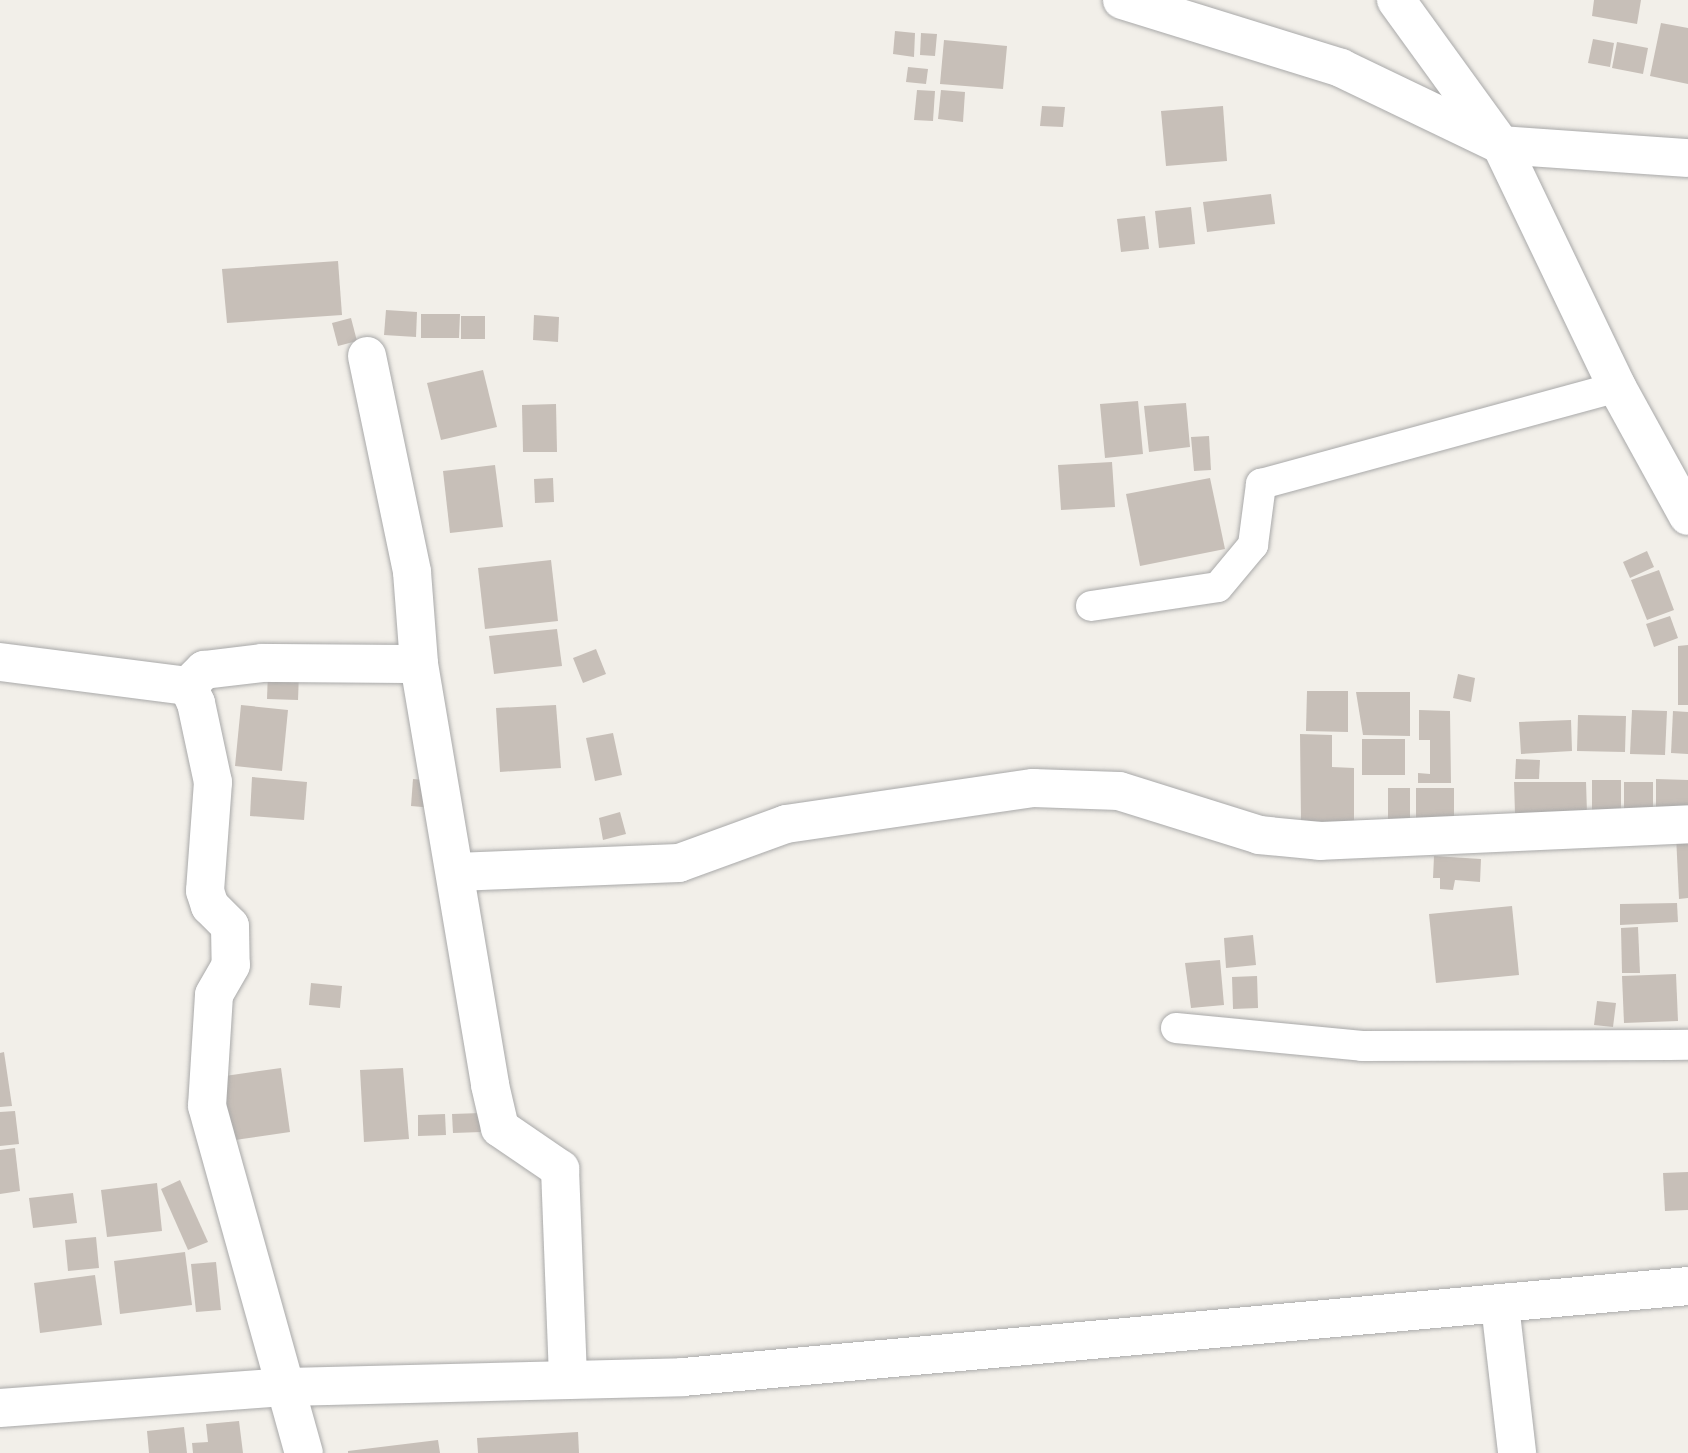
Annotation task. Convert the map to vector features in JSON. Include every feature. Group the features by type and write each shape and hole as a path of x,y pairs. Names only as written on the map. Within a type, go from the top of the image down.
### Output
{"street":[{"path":"1122,0 1341,68 1501,145 1688,158"},
{"path":"1396,0 1501,145 1617,387 1688,516"},
{"path":"367,356 412,572 419,664 500,1128 560,1169 568,1380"},
{"path":"0,662 187,686"},
{"path":"187,686 204,670 261,663 419,664"},
{"path":"187,686 213,782 205,891 210,906 230,926 231,965 214,995 207,1106 304,1453"},
{"path":"456,872 679,863 786,824 1033,788 1119,791 1259,835 1320,841 1688,824"},
{"path":"0,1408 287,1387 683,1377 1688,1286"},
{"path":"1500,1305 1517,1453"}],"lane":[{"path":"1091,606 1218,587 1252,545 1261,484 1617,387"},
{"path":"1176,1028 1362,1046 1688,1045"}],"building":[{"path":"1594,0 1641,0 1637,24 1592,16"},
{"path":"1661,23 1688,28 1688,84 1650,76"},
{"path":"895,31 915,33 914,57 893,54"},
{"path":"921,33 937,34 935,56 920,55"},
{"path":"1593,39 1614,43 1610,67 1588,63"},
{"path":"944,40 1007,46 1003,89 940,84"},
{"path":"1617,42 1648,48 1643,74 1612,68"},
{"path":"908,67 928,69 926,84 906,82"},
{"path":"917,90 935,91 933,121 914,120"},
{"path":"941,90 965,92 963,122 938,119"},
{"path":"1042,106 1065,107 1063,127 1040,126"},
{"path":"1223,106 1227,161 1166,166 1161,111"},
{"path":"1271,194 1275,224 1207,232 1203,202"},
{"path":"1191,207 1195,244 1159,248 1155,211"},
{"path":"1145,216 1149,249 1121,252 1117,219"},
{"path":"338,261 342,315 227,323 222,269"},
{"path":"386,310 417,312 416,337 384,335"},
{"path":"421,314 460,314 459,338 421,338"},
{"path":"534,315 559,317 558,342 533,340"},
{"path":"461,316 485,316 485,339 461,339"},
{"path":"351,318 357,341 338,346 332,323"},
{"path":"483,370 497,427 441,440 427,383"},
{"path":"1138,401 1143,454 1105,458 1100,404"},
{"path":"1186,403 1190,447 1149,452 1144,406"},
{"path":"556,404 557,452 523,452 522,405"},
{"path":"1209,436 1211,470 1194,471 1191,437"},
{"path":"1112,462 1115,507 1061,510 1058,465"},
{"path":"495,465 503,527 450,533 443,471"},
{"path":"553,478 554,502 535,503 534,479"},
{"path":"1210,478 1225,549 1140,566 1126,494"},
{"path":"1647,551 1654,567 1630,578 1623,562"},
{"path":"551,560 558,621 485,629 478,568"},
{"path":"1659,570 1674,610 1647,620 1631,580"},
{"path":"1670,616 1678,638 1654,647 1646,624"},
{"path":"557,629 562,666 494,674 489,636"},
{"path":"1688,645 1688,705 1678,705 1678,646"},
{"path":"596,649 606,674 583,683 573,658"},
{"path":"268,671 299,673 298,700 267,699"},
{"path":"1458,674 1475,678 1471,702 1453,698"},
{"path":"1307,691 1348,691 1348,732 1306,731"},
{"path":"1356,692 1410,692 1410,736 1363,735"},
{"path":"241,705 288,710 282,771 235,766"},
{"path":"556,705 561,768 500,772 496,708"},
{"path":"1419,710 1450,711 1451,783 1418,783 1418,773 1430,774 1430,740 1419,740"},
{"path":"1632,710 1667,711 1665,755 1630,754"},
{"path":"1673,711 1688,712 1688,754 1671,753"},
{"path":"1578,715 1626,716 1625,752 1577,751"},
{"path":"1571,720 1572,751 1521,754 1519,722"},
{"path":"613,733 622,775 595,781 586,738"},
{"path":"1300,734 1332,735 1332,767 1354,768 1354,822 1301,821"},
{"path":"1362,739 1405,739 1405,775 1362,775"},
{"path":"1516,759 1540,760 1539,779 1515,779"},
{"path":"252,777 307,782 304,820 250,816"},
{"path":"413,779 435,781 434,808 411,806"},
{"path":"1656,779 1688,780 1688,813 1656,813"},
{"path":"1592,780 1621,780 1621,815 1592,815"},
{"path":"1514,782 1586,782 1587,813 1515,814"},
{"path":"1624,782 1653,782 1653,813 1624,813"},
{"path":"1388,788 1410,788 1410,821 1388,821"},
{"path":"1416,788 1454,788 1454,825 1416,825"},
{"path":"620,812 626,834 603,840 599,818"},
{"path":"1676,835 1688,835 1688,898 1679,899"},
{"path":"1434,856 1481,859 1480,882 1455,880 1453,890 1440,889 1440,878 1433,878"},
{"path":"1677,903 1678,922 1620,925 1620,904"},
{"path":"1512,906 1519,975 1436,983 1429,914"},
{"path":"1638,927 1640,973 1622,973 1621,928"},
{"path":"1253,935 1256,965 1226,968 1224,938"},
{"path":"1220,960 1224,1005 1191,1008 1185,963"},
{"path":"1676,974 1678,1021 1624,1023 1622,976"},
{"path":"1257,976 1258,1008 1233,1009 1232,977"},
{"path":"311,983 342,986 340,1008 309,1005"},
{"path":"1597,1001 1616,1003 1613,1027 1594,1025"},
{"path":"4,1052 12,1106 0,1107 0,1053"},
{"path":"281,1068 290,1132 228,1141 218,1077"},
{"path":"403,1068 409,1139 364,1142 360,1070"},
{"path":"15,1111 19,1144 0,1146 0,1112"},
{"path":"481,1113 482,1132 453,1133 452,1114"},
{"path":"445,1114 446,1135 418,1136 418,1115"},
{"path":"15,1148 20,1191 0,1194 0,1150"},
{"path":"1688,1172 1688,1210 1665,1211 1663,1173"},
{"path":"180,1180 208,1242 188,1250 161,1189"},
{"path":"157,1183 162,1231 107,1237 101,1190"},
{"path":"73,1193 77,1223 33,1228 29,1198"},
{"path":"96,1237 99,1268 68,1271 65,1240"},
{"path":"185,1252 192,1305 120,1314 114,1261"},
{"path":"216,1262 221,1310 196,1312 191,1264"},
{"path":"95,1275 102,1325 40,1333 34,1283"},
{"path":"239,1421 243,1453 193,1453 192,1443 208,1442 206,1424"},
{"path":"184,1427 187,1453 149,1453 147,1431"},
{"path":"578,1432 579,1453 478,1453 477,1438"},
{"path":"438,1440 440,1453 348,1453 348,1451"}]}
